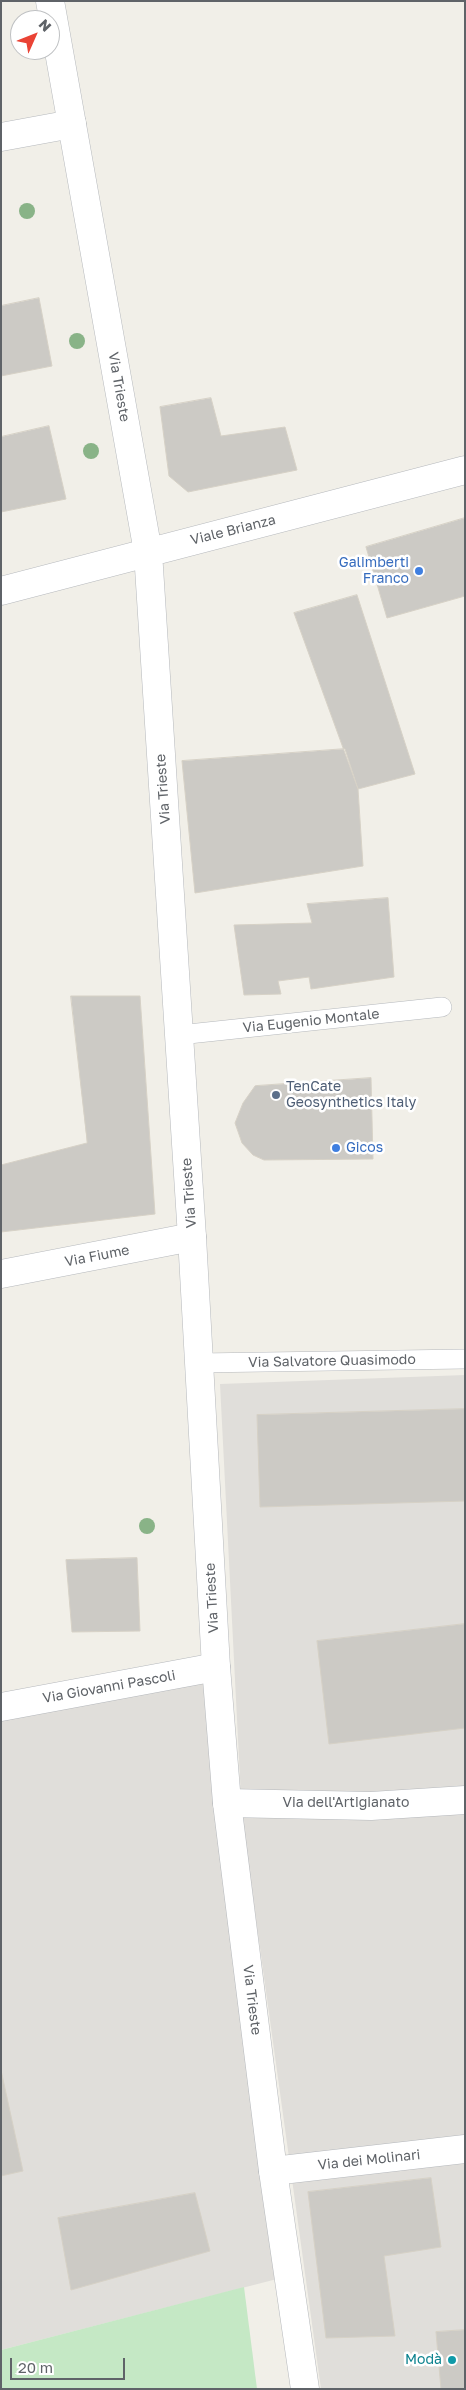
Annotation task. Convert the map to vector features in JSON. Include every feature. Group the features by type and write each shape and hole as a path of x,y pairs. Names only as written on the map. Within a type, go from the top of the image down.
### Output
{"street":[{"name":"Via Trieste","path":"50,1 148,552 192,1237 216,1667 227,1803 304,2389"},
{"path":"1,137 72,124"},
{"name":"Viale Brianza","path":"1,591 465,470"},
{"name":"Via Fiume","path":"1,1274 192,1237"},
{"name":"Via Giovanni Pascoli","path":"1,1706 216,1667"},
{"name":"Via dell'Artigianato","path":"227,1803 371,1806 465,1800"},
{"name":"Via dei Molinari","path":"274,2170 465,2149"}],"lane":[{"name":"Via Eugenio Montale","path":"179,1035 442,1007"},
{"name":"Via Salvatore Quasimodo","path":"199,1363 465,1359"}],"shaded area":[{"path":"465,1375 465,2389 321,2389 242,1818 220,1384"},
{"path":"210,1674 277,2279 1,2350 1,1714"}],"green space":[{"path":"244,2287 257,2389 1,2389 1,2350"}],"building":[{"path":"39,298 52,366 1,376 1,306"},
{"path":"211,398 221,436 285,427 297,470 188,492 169,476 160,407"},
{"path":"49,426 66,499 1,512 1,437"},
{"name":"Galimberti Franco","path":"465,518 465,596 387,618 366,547"},
{"path":"357,595 415,774 358,789 294,613"},
{"path":"345,749 358,789 363,866 195,893 182,761"},
{"path":"388,898 394,977 311,989 309,977 278,981 281,994 244,995 234,925 312,923 307,904"},
{"path":"71,996 140,996 155,1214 1,1232 1,1165 87,1143"},
{"path":"371,1078 373,1159 264,1160 253,1155 242,1143 235,1123 243,1103 255,1086"},
{"path":"465,1409 465,1501 260,1507 257,1415"},
{"path":"137,1558 140,1631 72,1632 66,1560"},
{"path":"465,1624 465,1728 329,1744 317,1641"},
{"path":"1,2070 23,2171 1,2176"},
{"path":"431,2178 441,2247 384,2256 395,2336 326,2338 308,2192"},
{"path":"195,2193 210,2251 71,2290 58,2218"},
{"name":"Modà","path":"465,2330 465,2389 441,2389 436,2332"}],"place":[{"name":"Galimberti Franco","path":"419,571"},
{"name":"TenCate Geosynthetics Italy","path":"276,1095"},
{"name":"Gicos","path":"336,1148"},
{"name":"Modà","path":"452,2360"}]}
